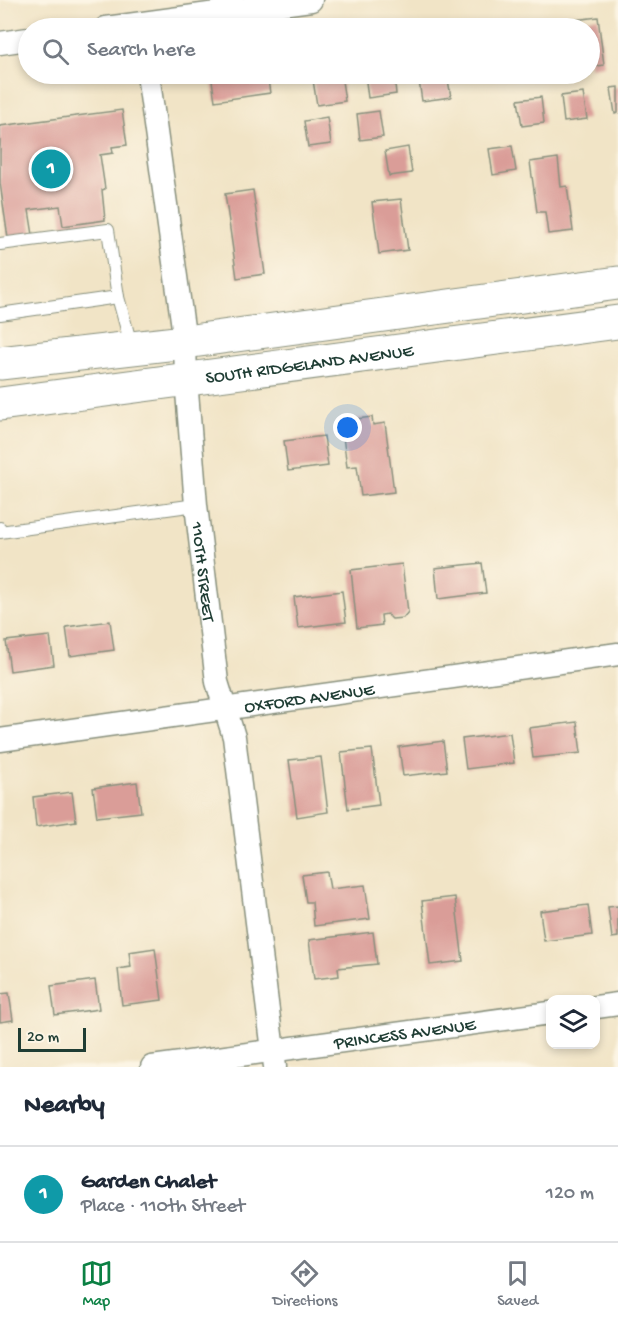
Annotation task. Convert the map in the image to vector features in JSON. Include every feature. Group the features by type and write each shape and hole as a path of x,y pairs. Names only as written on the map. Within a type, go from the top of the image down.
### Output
{"main road":[{"name":"SOUTH RIDGELAND AVENUE","path":"0,363 185,342 618,283"},
{"name":"SOUTH RIDGELAND AVENUE","path":"0,404 618,322"}],"street":[{"path":"193,18 310,0"},
{"path":"0,43 18,40"},
{"name":"110TH STREET","path":"149,84 185,342 196,505 217,682 234,737 274,1059"},
{"name":"OXFORD AVENUE","path":"0,740 618,654"},
{"path":"600,1006 618,1004"},
{"name":"PRINCESS AVENUE","path":"152,1067 274,1059 546,1014"}],"lane":[{"path":"0,244 108,230 118,297 132,348"},
{"path":"0,314 118,297"},
{"path":"0,530 196,505"}],"building":[{"path":"600,33 604,65 600,66"},
{"path":"212,84 269,84 270,93 215,101"},
{"path":"314,84 342,84 345,101 317,105"},
{"path":"366,84 395,84 396,94 368,98"},
{"path":"419,84 449,84 451,97 422,101"},
{"path":"618,87 618,113 615,114 611,88"},
{"path":"583,93 587,119 564,122 561,96"},
{"path":"541,97 544,123 522,126 518,100"},
{"path":"122,110 127,145 112,147 113,153 100,155 105,189 102,190 105,220 63,226 60,206 29,210 33,235 8,238 0,183 0,126"},
{"path":"379,111 383,137 360,140 357,114"},
{"path":"327,117 331,144 308,147 304,121"},
{"path":"512,146 516,171 493,175 489,149"},
{"path":"408,147 412,173 389,176 385,151"},
{"path":"558,158 561,187 567,186 573,231 548,234 545,212 537,212 530,162"},
{"path":"253,190 265,274 237,278 225,194"},
{"path":"401,199 408,250 379,254 372,202"},
{"path":"372,417 373,425 385,423 394,492 361,496 357,466 347,467 341,421"},
{"path":"324,436 328,466 288,471 284,441"},
{"path":"482,563 486,593 438,599 435,568"},
{"path":"402,564 408,612 403,618 392,619 387,614 381,615 382,625 357,628 351,570"},
{"path":"342,591 346,622 298,628 294,597"},
{"path":"110,621 114,650 70,656 66,627"},
{"path":"50,636 54,665 10,671 6,641"},
{"path":"577,722 581,753 533,758 529,728"},
{"path":"510,733 514,763 466,769 462,739"},
{"path":"443,741 447,771 403,776 399,747"},
{"path":"372,749 379,805 348,809 341,752"},
{"path":"321,757 328,812 297,817 289,760"},
{"path":"137,782 141,812 97,817 93,788"},
{"path":"72,792 76,821 36,827 33,797"},
{"path":"327,872 330,889 365,885 370,919 314,926 312,902 306,902 302,875"},
{"path":"455,897 463,961 430,965 422,901"},
{"path":"588,905 592,935 544,941 540,911"},
{"path":"618,906 618,937 612,938 608,907"},
{"path":"373,932 377,964 338,968 339,976 314,979 309,940"},
{"path":"155,948 162,1000 122,1005 118,969 131,967 129,952"},
{"path":"95,980 99,1009 55,1015 51,986"},
{"path":"9,993 13,1020 0,1022 0,994"}],"place":[{"name":"Garden Chalet","path":"51,169"}]}
